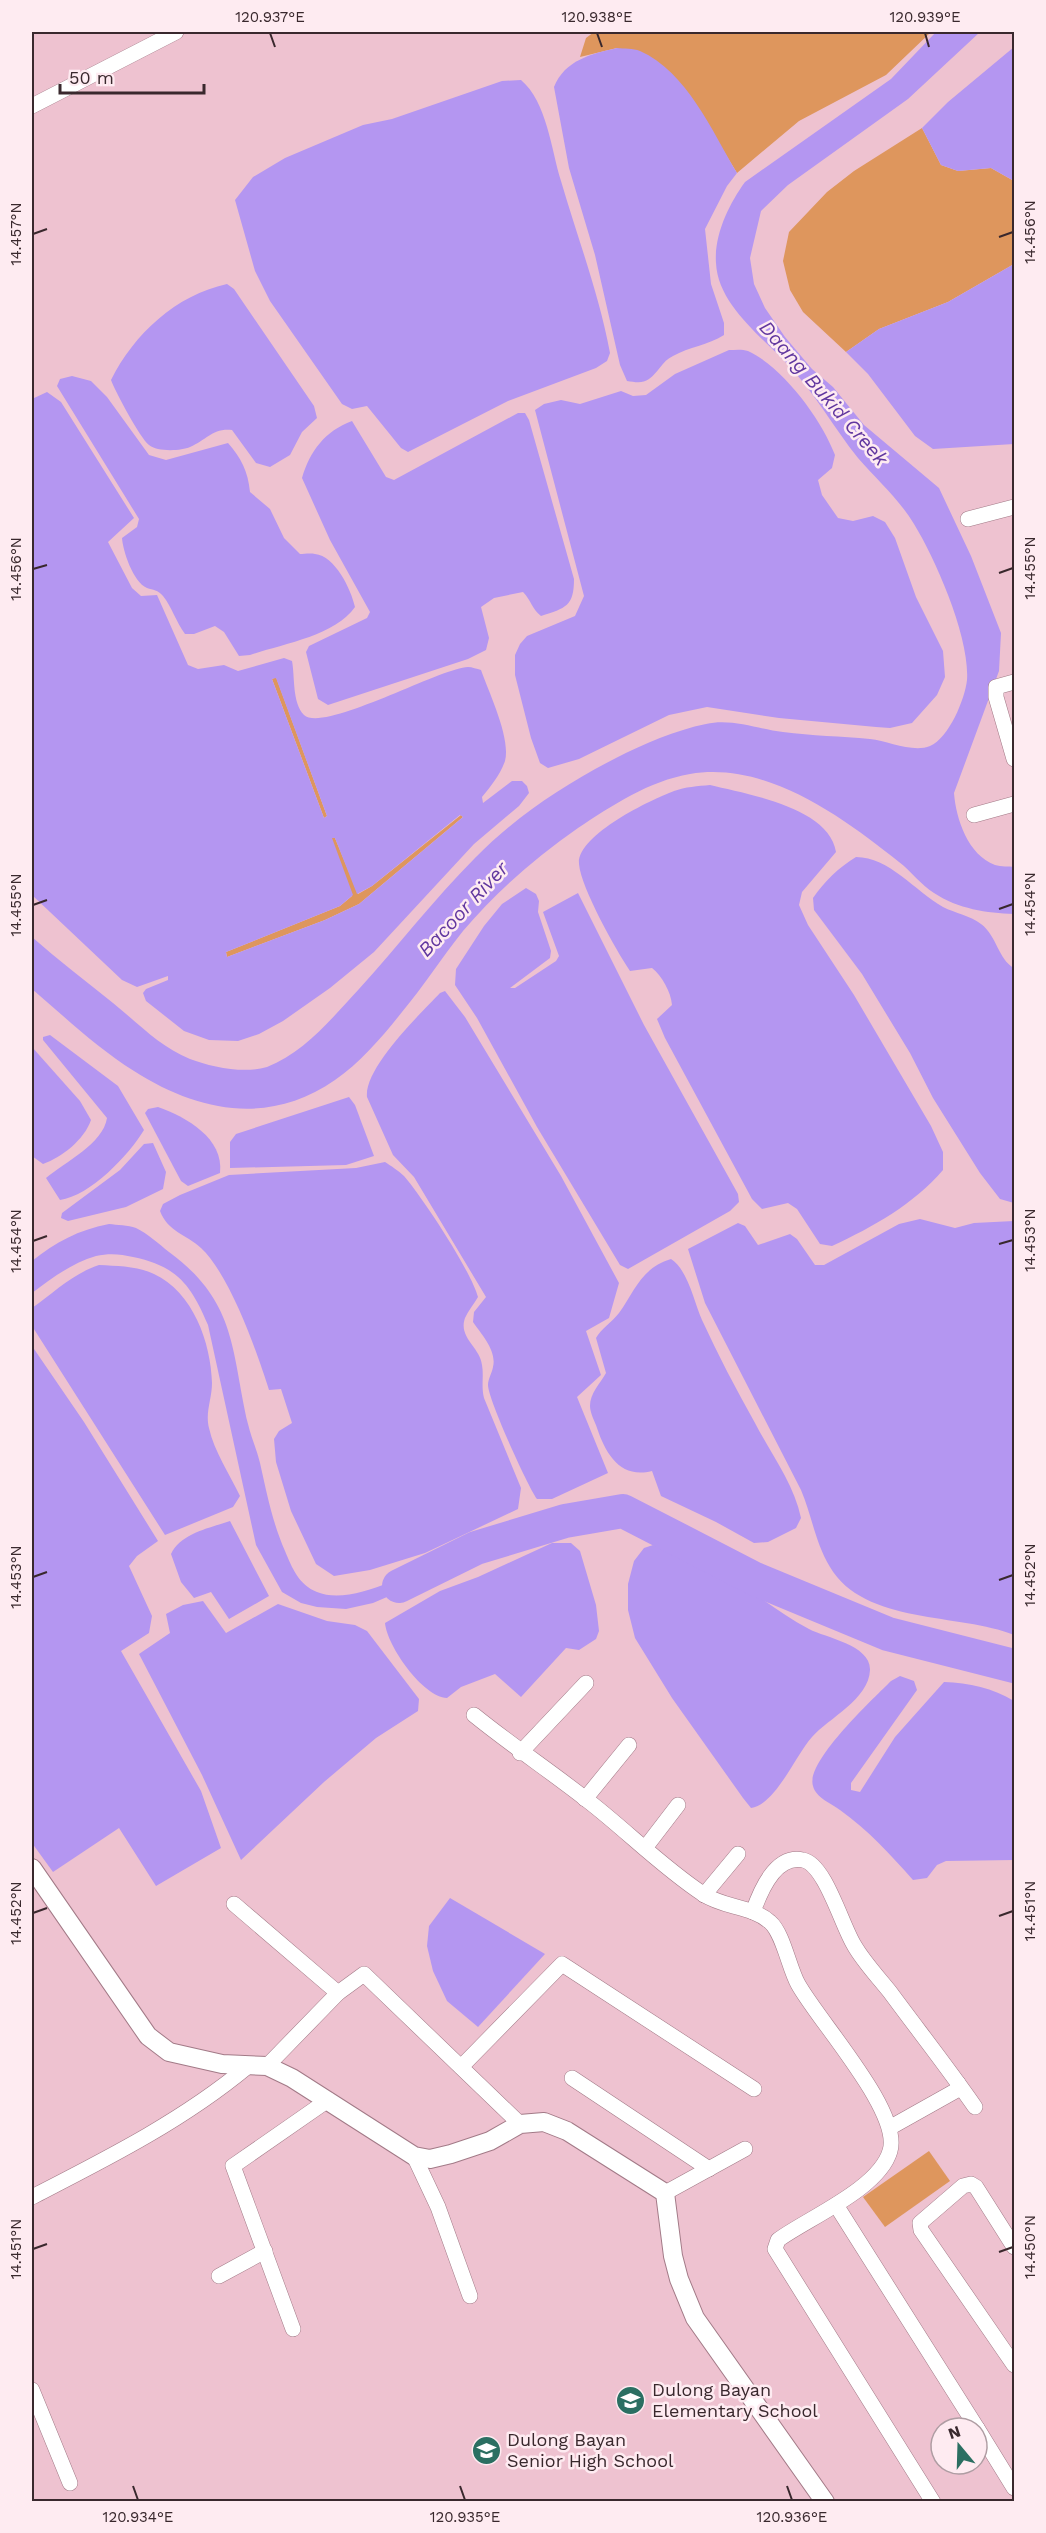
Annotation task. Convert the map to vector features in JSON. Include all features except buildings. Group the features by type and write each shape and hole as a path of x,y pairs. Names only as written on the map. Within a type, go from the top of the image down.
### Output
{"street":[{"path":"32,106 176,32"},
{"path":"968,519 1014,507"},
{"path":"1014,682 996,687 996,697 1014,759"},
{"path":"974,815 1014,804"},
{"path":"520,1753 586,1683"},
{"path":"474,1715 520,1753 585,1799 704,1895 753,1912 772,1923 796,1981 814,2012 880,2103 891,2127 890,2152 885,2163 877,2174 836,2205 778,2240 775,2249 933,2502"},
{"path":"585,1799 629,1745"},
{"path":"645,1848 678,1805"},
{"path":"704,1895 738,1854"},
{"path":"753,1912 761,1890 770,1875 786,1863 801,1859 812,1863 822,1878 854,1945 975,2107"},
{"path":"32,1868 65,1913 126,2006 158,2046 169,2052 247,2067 267,2066 328,2100 414,2156 430,2159 490,2141 520,2124 544,2122 567,2131 665,2193 676,2268 695,2318 825,2502"},
{"path":"234,1904 338,1994"},
{"path":"461,2067 562,1964 754,2088"},
{"path":"267,2066 338,1994 364,1974 520,2124"},
{"path":"32,2198 129,2147 217,2092 247,2067"},
{"path":"572,2078 709,2169"},
{"path":"891,2127 957,2090 958,2083"},
{"path":"293,2329 233,2166 328,2100"},
{"path":"665,2193 745,2149"},
{"path":"414,2156 438,2207 470,2296"},
{"path":"1014,2247 976,2187 970,2184 963,2186 920,2223 921,2230 1014,2365"},
{"path":"836,2205 969,2416"},
{"path":"219,2276 265,2251"},
{"path":"32,2390 70,2483"},
{"path":"989,2447 1014,2488"}],"shaded area":[{"path":"594,32 931,32 886,75 799,121 737,173 712,132 617,48 580,57 586,38"},
{"path":"922,128 941,165 958,171 991,168 1014,181 1014,264 948,302 879,329 846,352 803,312 790,290 783,261 789,232 827,192 854,171"},
{"path":"276,677 327,816 324,818 272,679"},
{"path":"461,815 463,817 359,904 325,920 227,957 226,952 340,906 352,896 331,838 335,838 358,894 372,886"},
{"path":"929,2151 950,2181 885,2227 863,2197"}],"water":[{"path":"936,32 980,32 908,99 788,185 761,211 750,258 754,284 765,308 785,337 812,369 833,387 864,425 939,488 971,556 1001,633 999,671 954,793 961,825 977,853 995,865 1014,867 1014,914 973,909 943,898 929,890 903,866 853,827 802,796 775,784 747,776 719,772 690,774 660,782 618,803 578,828 532,863 489,902 463,931 410,1002 362,1057 335,1080 310,1095 285,1104 259,1108 234,1108 208,1104 158,1085 107,1052 32,989 32,937 150,1034 179,1054 198,1062 228,1069 248,1070 267,1067 281,1061 306,1044 328,1022 490,843 560,790 626,753 671,734 715,722 735,723 774,731 870,739 916,748 930,746 944,735 963,697 967,680 966,663 963,643 950,600 923,539 902,506 858,458 799,378 733,307 719,279 716,263 720,231 733,200 745,182 891,79"},
{"path":"1014,47 1014,181 991,168 958,171 941,165 922,128 948,102"},
{"path":"617,48 640,51 671,73 697,104 737,173 727,186 705,229 711,284 724,323 724,335 673,356 646,381 641,382 627,381 620,365 595,255 569,168 554,87 565,70 572,64 589,56"},
{"path":"521,80 537,101 547,127 594,288 610,353 607,361 596,368 508,401 408,452 401,448 367,406 352,409 342,404 270,301 255,271 235,200 253,177 285,158 363,125 392,119 502,81"},
{"path":"1014,264 1014,444 933,449 915,436 868,374 846,352 879,329 948,302"},
{"path":"227,284 234,289 314,406 317,418 302,432 290,455 270,467 256,463 232,430 219,431 196,444 175,450 158,449 149,445 122,404 111,380 132,347 158,319 191,297"},
{"path":"729,350 746,350 775,369 800,396 821,426 835,455 832,468 818,480 822,495 838,518 853,521 873,516 885,522 895,538 916,597 943,651 945,677 937,695 912,723 890,728 876,727 779,718 707,707 669,715 579,759 548,768 540,763 531,738 515,675 515,655 527,636 575,616 584,596 535,410 544,404 561,400 580,404 621,391 633,396 646,395 675,374"},
{"path":"72,376 91,381 107,397 149,455 166,460 228,443 243,465 250,492 270,509 284,538 300,554 315,554 329,561 341,574 355,607 346,617 321,632 250,655 239,656 224,632 215,626 194,634 185,634 163,596 142,585 130,566 122,538 137,527 139,519 57,386 60,379"},
{"path":"47,392 61,402 134,518 108,542 132,588 141,596 157,595 188,665 198,669 224,665 238,671 284,658 292,661 297,704 304,715 316,718 357,708 454,670 468,667 481,670 502,728 506,751 501,771 482,797 483,803 512,781 522,781 527,786 529,793 519,806 474,844 374,952 330,988 283,1021 259,1034 238,1041 209,1040 184,1031 146,1001 143,993 146,989 168,980 168,976 137,987 122,980 32,895 32,399","holes":["276,678 327,816 324,818 272,679","460,815 463,817 359,904 325,920 227,957 226,952 340,906 353,895 332,838 335,838 357,894 372,886"]},
{"path":"518,413 525,413 529,420 574,579 574,588 567,605 541,616 523,592 494,598 481,607 489,638 486,650 468,659 328,705 318,699 306,652 309,646 367,618 370,612 330,540 302,478 314,451 326,436 352,421 386,477 394,480"},
{"path":"710,785 764,798 803,813 830,837 836,852 802,892 799,905 808,925 854,995 931,1126 943,1152 943,1170 919,1194 877,1223 832,1246 820,1244 797,1209 788,1203 762,1209 752,1199 657,1019 672,1005 665,985 652,968 630,971 600,919 581,875 579,864 582,853 590,842 617,820 674,791"},
{"path":"856,857 868,858 880,863 943,907 981,924 991,935 1004,959 1014,968 1014,1203 1000,1199 980,1173 933,1098 910,1053 862,974 814,910 813,898 827,880"},
{"path":"526,888 536,894 539,901 538,912 551,951 550,958 510,988 515,988 556,961 559,956 543,912 578,893 644,1025 738,1194 739,1202 730,1211 628,1269 620,1265 537,1127 477,1018 455,985 456,969 484,926 502,904"},
{"path":"445,991 465,1017 561,1176 619,1283 609,1318 586,1331 601,1375 577,1397 608,1473 552,1499 537,1499 494,1407 488,1385 494,1361 493,1355 488,1343 473,1322 474,1312 486,1297 414,1177 393,1155 367,1097 368,1085 374,1071 395,1042 440,993"},
{"path":"50,1035 118,1086 144,1130 129,1151 96,1183 72,1197 60,1200 46,1178 91,1144 104,1127 107,1118 43,1040 43,1037"},
{"path":"32,1047 80,1101 91,1120 72,1147 43,1164 32,1156"},
{"path":"349,1097 355,1105 374,1156 346,1165 230,1168 230,1142 236,1134"},
{"path":"158,1107 191,1123 210,1139 220,1161 220,1173 188,1186 181,1181 145,1113 148,1109"},
{"path":"153,1143 166,1172 163,1189 126,1207 68,1221 61,1218 62,1213 120,1170 144,1144"},
{"path":"385,1162 404,1176 423,1201 457,1253 474,1285 478,1297 465,1318 464,1331 478,1353 483,1369 484,1398 521,1488 518,1509 425,1553 370,1570 334,1576 316,1564 291,1511 276,1462 274,1439 279,1431 292,1423 281,1389 269,1390 241,1315 212,1260 195,1243 168,1224 160,1211 163,1204 180,1195 229,1175 356,1168"},
{"path":"920,1219 955,1228 974,1223 1014,1221 1014,1635 992,1628 889,1608 866,1599 845,1586 825,1558 801,1490 705,1303 688,1249 738,1223 745,1226 758,1245 790,1234 797,1239 815,1265 824,1265 899,1224"},
{"path":"109,1224 136,1228 153,1239 191,1271 208,1290 219,1309 228,1329 248,1424 259,1458 273,1518 293,1570 305,1585 317,1592 331,1595 362,1592 438,1559 443,1573 373,1603 346,1609 317,1607 301,1603 282,1592 256,1545 208,1325 195,1299 181,1279 161,1266 148,1261 110,1254 96,1256 70,1267 32,1293 32,1261 68,1238"},
{"path":"671,1259 686,1278 714,1346 788,1481 798,1505 801,1518 796,1528 768,1542 754,1543 661,1496 652,1471 641,1473 623,1468 610,1456 592,1414 590,1406 592,1397 606,1373 596,1338 619,1313 646,1274 652,1268"},
{"path":"99,1265 141,1269 168,1282 189,1306 197,1320 208,1352 212,1383 208,1416 211,1437 240,1496 233,1507 165,1535 32,1326 32,1308 72,1278"},
{"path":"32,1346 84,1422 158,1541 137,1556 129,1566 152,1616 149,1633 121,1651 201,1791 221,1848 156,1886 119,1828 53,1872 32,1843"},
{"path":"230,1521 269,1596 229,1619 211,1592 194,1598 181,1582 171,1554 189,1536"},
{"path":"552,1543 571,1543 580,1551 596,1605 599,1631 596,1639 579,1650 566,1648 521,1697 495,1674 461,1687 447,1698 427,1689 417,1680 399,1657 387,1633 385,1623 440,1591 478,1577"},
{"path":"653,1545 709,1565 796,1622 856,1648 868,1661 870,1670 863,1690 856,1699 812,1737 777,1789 760,1805 751,1808 743,1798 672,1698 635,1638 628,1610 628,1584 634,1561 644,1548"},
{"path":"203,1601 226,1633 278,1604 327,1621 355,1625 367,1631 419,1699 418,1711 376,1738 324,1782 241,1860 202,1775 139,1654 170,1633 166,1614 183,1605"},
{"path":"900,1676 914,1681 917,1690 851,1783 851,1790 860,1792 895,1737 944,1682 972,1685 998,1693 1014,1701 1014,1860 946,1861 937,1865 927,1878 913,1880 869,1834 820,1797 815,1790 813,1775 830,1747 871,1701 891,1681"},
{"path":"450,1898 545,1954 478,2027 447,2001 433,1971 427,1946 429,1926"}],"waterway":[{"path":"399,1586 476,1548 565,1521 623,1511 755,1579 888,1634 1014,1666"}],"place":[{"name":"Dulong Bayan Elementary School","path":"631,2400"},
{"name":"Dulong Bayan Senior High School","path":"486,2450"}],"water label":[{"name":"Daang Bukid Creek","path":"824,393"},
{"name":"Bacoor River","path":"463,909"}]}
